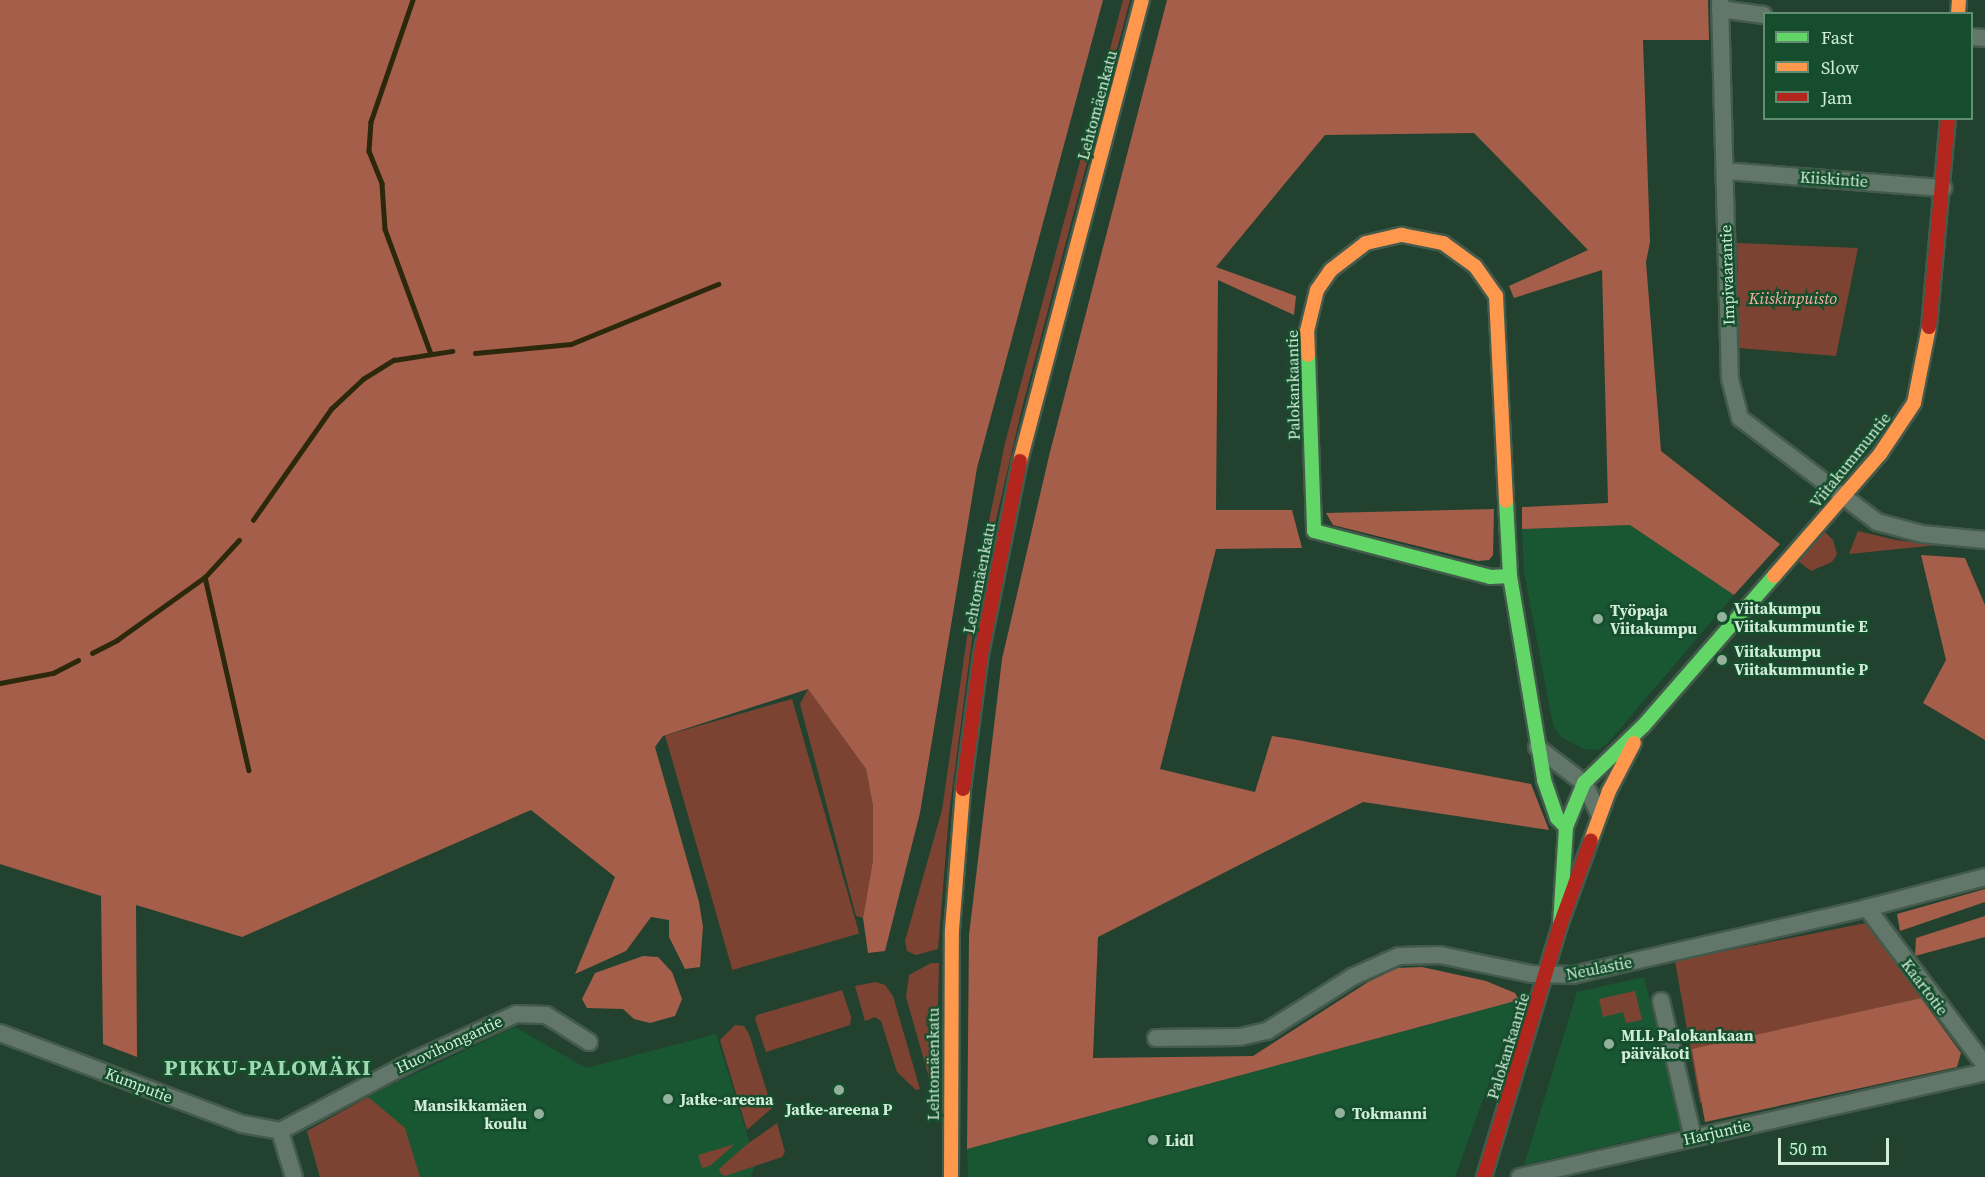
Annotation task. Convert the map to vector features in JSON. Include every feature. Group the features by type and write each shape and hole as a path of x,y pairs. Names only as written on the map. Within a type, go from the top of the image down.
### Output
{"street":[{"name":"Lehtomäenkatu","path":"951,1177 949,1016 953,918 964,782 981,654 1034,402 1142,0"},
{"path":"1720,5 1763,15"},
{"name":"Impivaarantie","path":"1720,5 1732,397 1740,418 1864,515 1895,528 1985,540"},
{"name":"Viitakummuntie","path":"1566,827 1584,783 1644,725 1843,497 1891,440 1920,387 1943,188 1948,120"},
{"name":"Kiiskintie","path":"1725,171 1943,188"},
{"name":"Palokankaantie","path":"1510,576 1490,577 1314,531 1307,331 1310,312 1317,290 1330,270 1366,243 1401,235 1443,243 1474,266 1496,296 1510,576 1537,747 1550,800 1566,827 1560,925"},
{"name":"Viitakummuntie","path":"1598,818 1644,725"},
{"path":"1537,747 1584,783 1598,818 1584,828 1566,827"},
{"name":"Palokankaantie","path":"1484,1177 1547,976 1560,925 1598,818"},
{"name":"Neulastie","path":"1156,1038 1240,1037 1267,1031 1377,963 1417,953 1547,976 1573,975 1867,908 1985,877"},
{"name":"Kaartotie","path":"1867,908 1985,1065"},
{"path":"1661,1001 1693,1137"},
{"name":"Huovihongantie","path":"280,1131 417,1059 516,1014 546,1015 589,1042"},
{"name":"Kumputie","path":"0,1033 242,1124 280,1131"},
{"name":"Harjuntie","path":"1520,1177 1985,1072"},
{"path":"280,1131 294,1177"}],"shaded area":[{"path":"0,0 1103,0 977,468 920,813 885,951 868,953 863,918 873,860 873,806 866,769 808,689 663,736 655,747 699,902 703,927 700,967 685,969 669,937 669,920 651,917 626,951 575,974 615,877 531,810 242,937 136,905 137,1057 103,1044 101,896 0,864"},
{"path":"1167,0 1708,0 1709,40 1643,40 1650,242 1646,262 1661,451 1780,544 1734,595 1630,525 1522,529 1522,507 1608,503 1602,270 1514,298 1509,286 1588,250 1474,133 1325,135 1216,267 1296,296 1294,315 1218,280 1216,510 1292,510 1302,548 1216,549 1160,769 1255,792 1272,736 1292,739 1531,784 1549,830 1363,802 1098,937 1093,1058 1253,1056 1368,982 1397,968 1422,967 1486,981 1515,993 1519,1000 967,1149 969,935 1002,659 1049,456"},
{"path":"1494,509 1493,555 1489,560 1478,561 1333,525 1326,513"},
{"path":"1630,525 1734,595 1607,744 1597,750 1583,749 1560,736 1553,725 1524,572 1522,529"},
{"path":"1921,555 1965,558 1985,605 1985,740 1923,703 1946,660"},
{"path":"1985,889 1985,902 1900,931 1897,914"},
{"path":"1985,916 1985,937 1915,956 1916,938"},
{"path":"643,956 658,957 672,972 682,999 675,1016 650,1023 634,1019 623,1009 587,1008 582,999 595,973"},
{"path":"1644,977 1682,1129 1524,1165 1577,992"},
{"path":"1921,998 1961,1053 1957,1067 1705,1122 1692,1049"},
{"path":"1519,1000 1455,1177 968,1177 967,1149"},
{"name":"Mansikkamäen koulu","path":"515,1027 586,1068 716,1034 756,1163 751,1177 320,1177 307,1131 387,1087"}],"green space":[{"path":"1123,0 1130,0 1022,408 975,610 971,609 1005,443"},
{"name":"Kiiskinpuisto","path":"1737,243 1858,248 1836,356 1739,348"},
{"path":"1858,531 1896,540 1937,545 1849,554"},
{"path":"1825,532 1833,540 1837,554 1832,562 1811,571 1798,561"},
{"path":"969,623 973,632 949,814 938,949 916,955 907,951 905,941 942,810"},
{"path":"808,689 866,769 873,806 873,860 863,918 856,916 800,704"},
{"path":"792,699 859,934 732,970 665,735"},
{"path":"1866,923 1921,998 1775,1031 1788,1086 1700,1103 1675,961"},
{"path":"931,963 939,963 936,1089 932,1088 906,997 909,975"},
{"path":"876,982 885,985 893,996 920,1089 916,1090 897,1072 881,1021 875,1017 865,1021 855,986"},
{"path":"842,990 851,1017 850,1025 766,1052 755,1019 757,1015"},
{"path":"1635,991 1642,1020 1626,1023 1623,1012 1603,1017 1599,999"},
{"path":"735,1025 744,1026 749,1034 772,1108 747,1130 720,1040"},
{"path":"368,1097 405,1128 420,1177 320,1177 307,1131"},
{"path":"777,1123 785,1152 782,1157 725,1176 721,1174 719,1169 746,1145"},
{"path":"735,1144 710,1166 702,1168 698,1155"}],"waterway":[{"path":"413,0 371,122 369,151 382,184 385,229 431,354"},
{"path":"475,353 571,344 718,284"},
{"path":"253,520 331,409 363,379 394,360 452,351"},
{"path":"92,653 117,640 205,577 239,540"},
{"path":"205,577 249,770"},
{"path":"0,683 53,673 78,660"}],"traffic: fast":[{"path":"1308,355 1314,531 1490,577 1510,576"},
{"path":"1506,501 1510,576 1544,780 1557,818 1566,827"},
{"path":"1560,925 1566,827 1584,783 1644,725 1774,576"}],"traffic: slow":[{"path":"1020,461 1142,0"},
{"path":"1958,12 1959,0"},
{"path":"1308,355 1307,331 1317,290 1331,270 1366,243 1402,235 1443,243 1475,266 1496,296 1506,501"},
{"path":"1774,576 1880,454 1914,403 1929,327"},
{"path":"1591,840 1609,791 1634,743"},
{"path":"951,1177 952,930 963,789"}],"traffic: jam":[{"path":"1929,327 1948,120"},
{"path":"963,789 981,654 1020,461"},
{"path":"1484,1177 1560,925 1591,840"}],"place":[{"name":"Viitakumpu Viitakummuntie E","path":"1722,617"},
{"name":"Työpaja Viitakumpu","path":"1598,619"},
{"name":"Viitakumpu Viitakummuntie P","path":"1722,660"},
{"name":"MLL Palokankaan päiväkoti","path":"1609,1044"},
{"name":"Jatke-areena P","path":"839,1090"},
{"name":"Jatke-areena","path":"668,1099"},
{"name":"Tokmanni","path":"1340,1113"},
{"name":"Mansikkamäen koulu","path":"539,1114"},
{"name":"Lidl","path":"1153,1140"}],"district":[{"name":"PIKKU-PALOMÄKI","path":"268,1068"}]}
